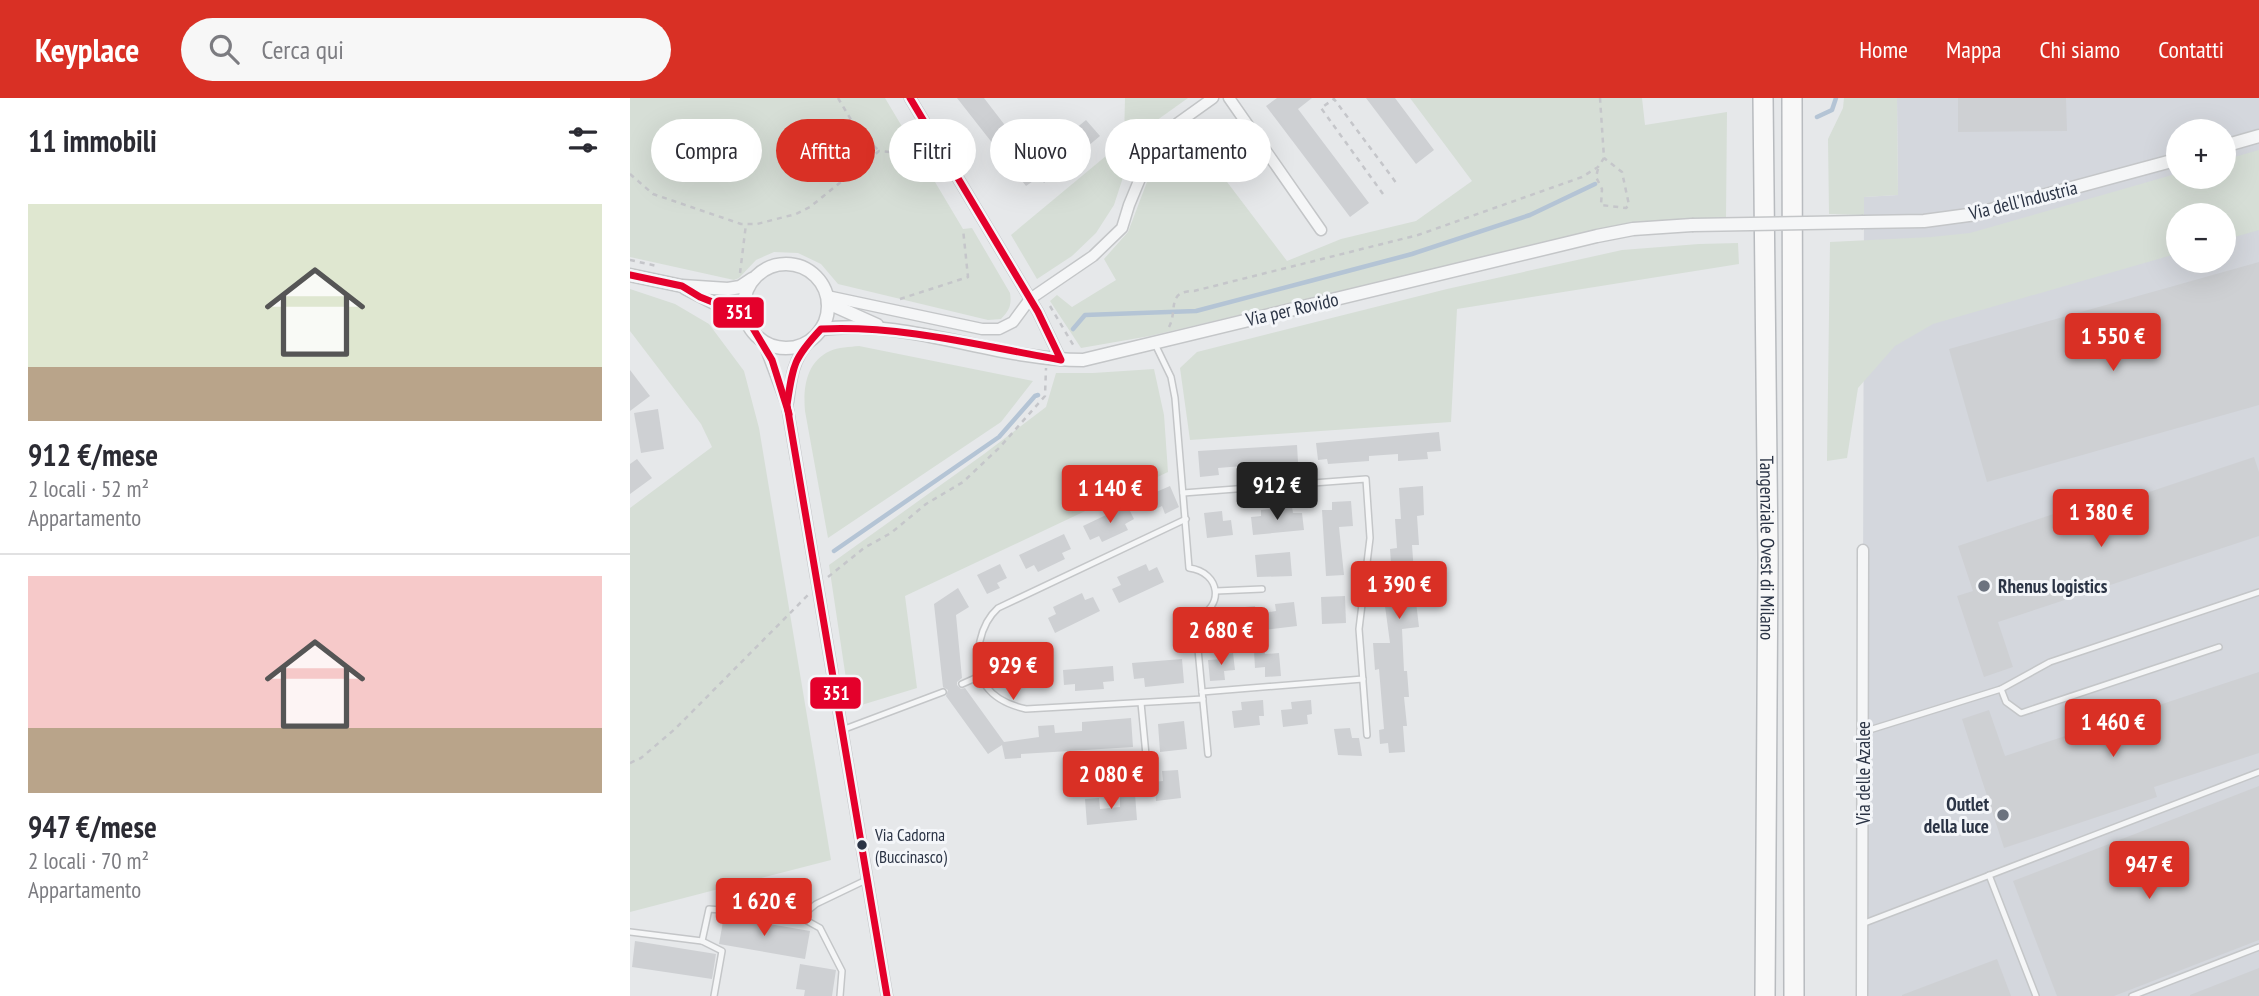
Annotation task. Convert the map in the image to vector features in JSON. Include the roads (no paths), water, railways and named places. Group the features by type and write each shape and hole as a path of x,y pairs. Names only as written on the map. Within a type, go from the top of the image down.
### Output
{"highway":[{"name":"Tangenziale Ovest di Milano","path":"1763,98 1768,558 1765,996"},
{"name":"Tangenziale Ovest di Milano","path":"1792,98 1794,996"}],"street":[{"path":"910,98 1044,323 1061,360"},
{"path":"827,299 982,329 1006,327 1030,299 1093,256 1122,228 1151,152 1178,123 1213,98"},
{"path":"1229,98 1321,230"},
{"path":"2236,143 2259,136"},
{"name":"Via dell'Industria","path":"1692,225 1924,221 1976,214 2166,163"},
{"name":"Via per Rovido","path":"821,329 847,327 891,330 1047,359 1083,360 1597,236 1633,229 1692,225"},
{"path":"630,275 682,285 733,288 740,287 779,264 801,267 819,280 827,299 827,317 821,329 801,350 792,369 787,405"},
{"path":"758,274 746,293 745,315 749,325 763,341 787,405 887,996"},
{"path":"682,285 711,302 745,315"},
{"name":"Via per Rovido","path":"827,299 837,309 891,330"},
{"path":"763,341 786,348 810,341"},
{"name":"Via delle Azalee","path":"1862,996 1863,551"}],"lane":[{"path":"1155,344 1171,377 1180,441 1189,568 1198,569 1208,576 1216,591 1210,610 1195,618 1208,754"},
{"path":"1183,493 1366,479 1370,538 1359,629 1367,735"},
{"path":"1185,519 998,608 986,622 977,659 980,676 992,694 1003,702 1026,709 1141,703 1363,679"},
{"path":"1216,591 1262,589"},
{"path":"1863,732 2001,689 2050,662 2259,592"},
{"path":"2001,689 2006,702 2021,713 2219,647"},
{"path":"962,684 980,676"},
{"path":"842,730 943,692"},
{"path":"1076,768 1077,781 1148,776 1141,703"},
{"path":"1863,924 2259,772"},
{"path":"1989,875 2036,996"},
{"path":"800,917 816,904 866,880"},
{"path":"702,941 709,909 800,917 820,928 842,971 840,996"},
{"path":"630,932 702,941 722,951 714,996"},
{"path":"2132,996 2259,947"}],"waterway":[{"path":"1817,117 1832,110 1836,98"},
{"path":"1073,329 1085,315 1196,311 1412,254 1530,215 1595,184"},
{"path":"834,551 999,437 1038,395"}],"place":[{"name":"Rhenus logistics","path":"1984,586"},
{"name":"Outlet della luce","path":"2003,815"},
{"name":"Via Cadorna (Buccinasco)","path":"862,845"}]}
